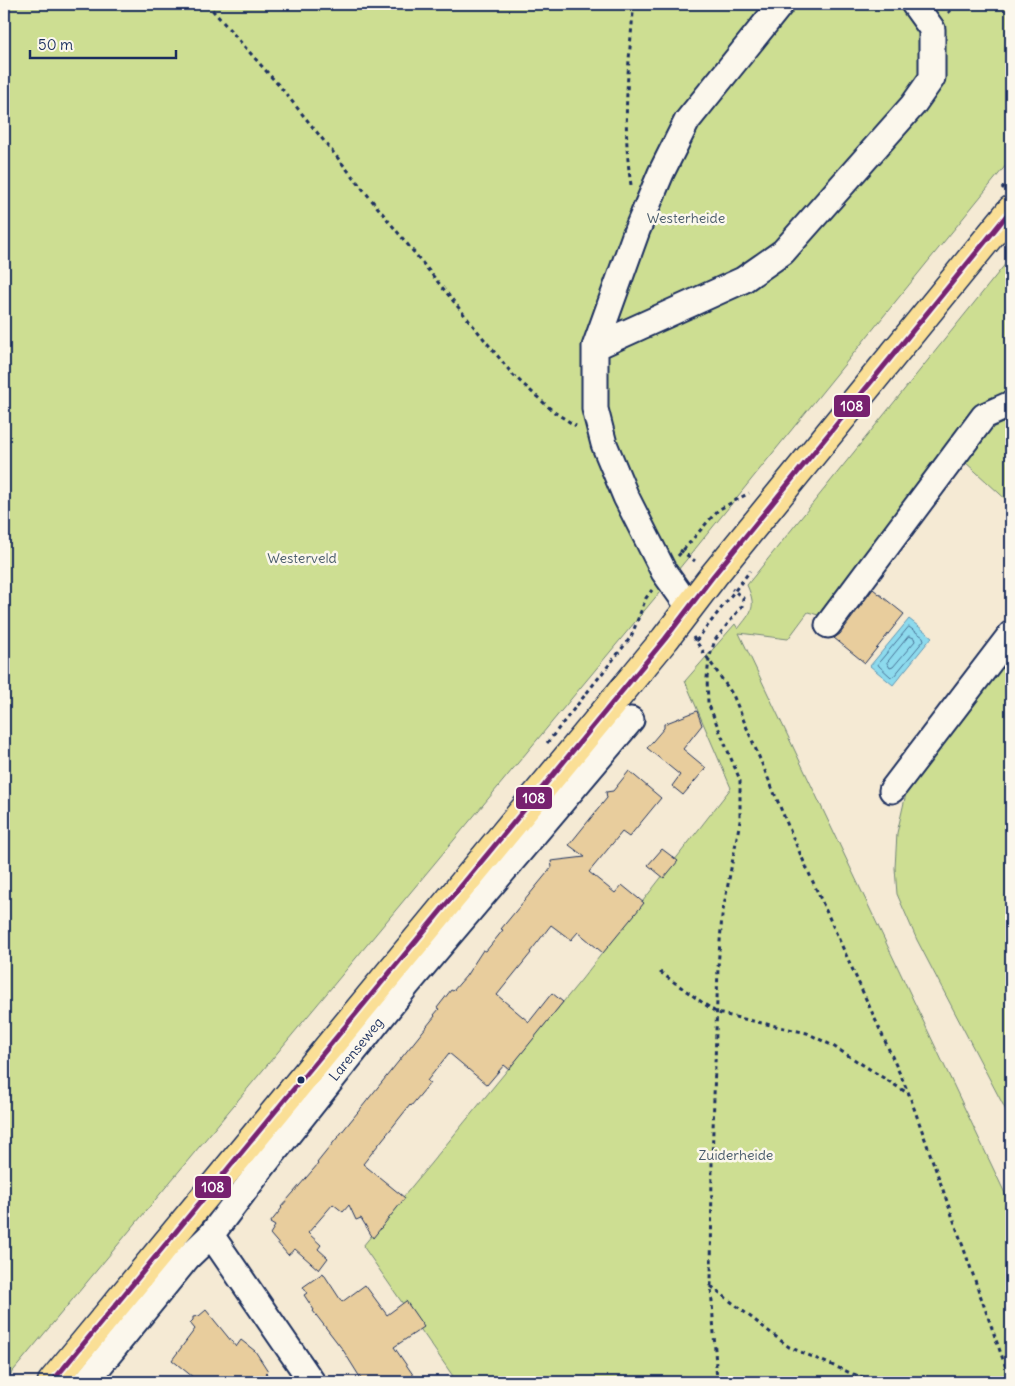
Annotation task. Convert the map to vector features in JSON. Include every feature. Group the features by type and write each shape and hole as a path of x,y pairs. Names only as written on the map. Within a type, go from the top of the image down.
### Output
{"main road":[{"name":"Larenseweg","path":"52,1382 665,639 714,575 1011,210"}],"street":[{"path":"689,607 664,572 626,497 604,444 595,410 595,347 637,230 661,173 687,121 781,4"},
{"path":"595,347 743,280 783,252 913,105 932,78 932,29 914,4"},
{"path":"828,625 984,416 1011,404"},
{"path":"892,790 1011,634"},
{"name":"Larenseweg","path":"86,1382 186,1258 212,1235 263,1166 407,985 631,720"},
{"path":"212,1235 312,1382"}],"path":[{"path":"207,4 282,89 513,375 554,412 604,444"},
{"path":"631,4 633,12 627,92 627,158 632,187"},
{"path":"718,1382 711,1286 712,1162 718,967 722,916 740,821 740,780 708,703 707,678 709,660 715,640 742,606 743,598 734,591 696,640 709,660 733,694 794,840 909,1094 1011,1382"},
{"path":"660,972 717,1013 807,1033 833,1046 909,1094"},
{"path":"711,1286 790,1347 853,1374 879,1382"}],"green space":[{"name":"Westerveld","path":"4,4 1011,4 1011,159 674,575 4,1382"},
{"name":"Zuiderheide","path":"1011,257 1011,390 981,406 969,418 818,615 808,612 788,639 739,633 1011,1206 1011,1382 457,1382 363,1246 582,979 731,788 685,681 735,624 738,629 743,623 752,609 752,599 747,585"},
{"path":"1011,411 1011,504 964,461 983,430"},
{"path":"1011,642 1011,1120 917,940 897,894 895,868 897,833 913,763"}],"water":[{"path":"909,619 932,637 893,685 870,666"}],"building":[{"path":"873,589 904,614 865,663 834,638 840,634"},
{"path":"697,711 702,725 683,749 706,768 683,795 672,786 680,775 647,748 664,728 664,724"},
{"path":"629,771 661,798 629,837 622,832 589,872 615,893 622,885 644,903 603,953 578,932 571,940 551,925 497,995 529,1022 552,993 563,1002 509,1069 504,1065 487,1085 449,1053 427,1081 430,1083 363,1164 405,1198 373,1238 361,1218 356,1220 349,1205 343,1212 333,1204 308,1233 321,1245 318,1249 328,1258 319,1270 295,1249 288,1255 270,1234 275,1226 270,1223 281,1207 318,1164 435,1016 439,1009 437,1008 451,990 453,991 466,976 483,950 486,951 503,930 501,929 552,867 551,861 585,857 569,845 607,798 606,792 613,791"},
{"path":"662,849 678,861 664,878 648,865"},
{"path":"323,1273 342,1302 365,1285 387,1315 406,1301 424,1327 394,1347 418,1382 363,1382 343,1350 313,1311 304,1295 307,1293 303,1287"},
{"path":"206,1310 236,1347 241,1340 255,1351 268,1371 266,1373 273,1382 199,1382 172,1360 195,1329 190,1323 193,1317 199,1316"}],"transit line":[{"name":"108","path":"52,1382 665,639 714,575 1011,210"}],"park label":[{"name":"Westerheide","path":"686,218"}]}
